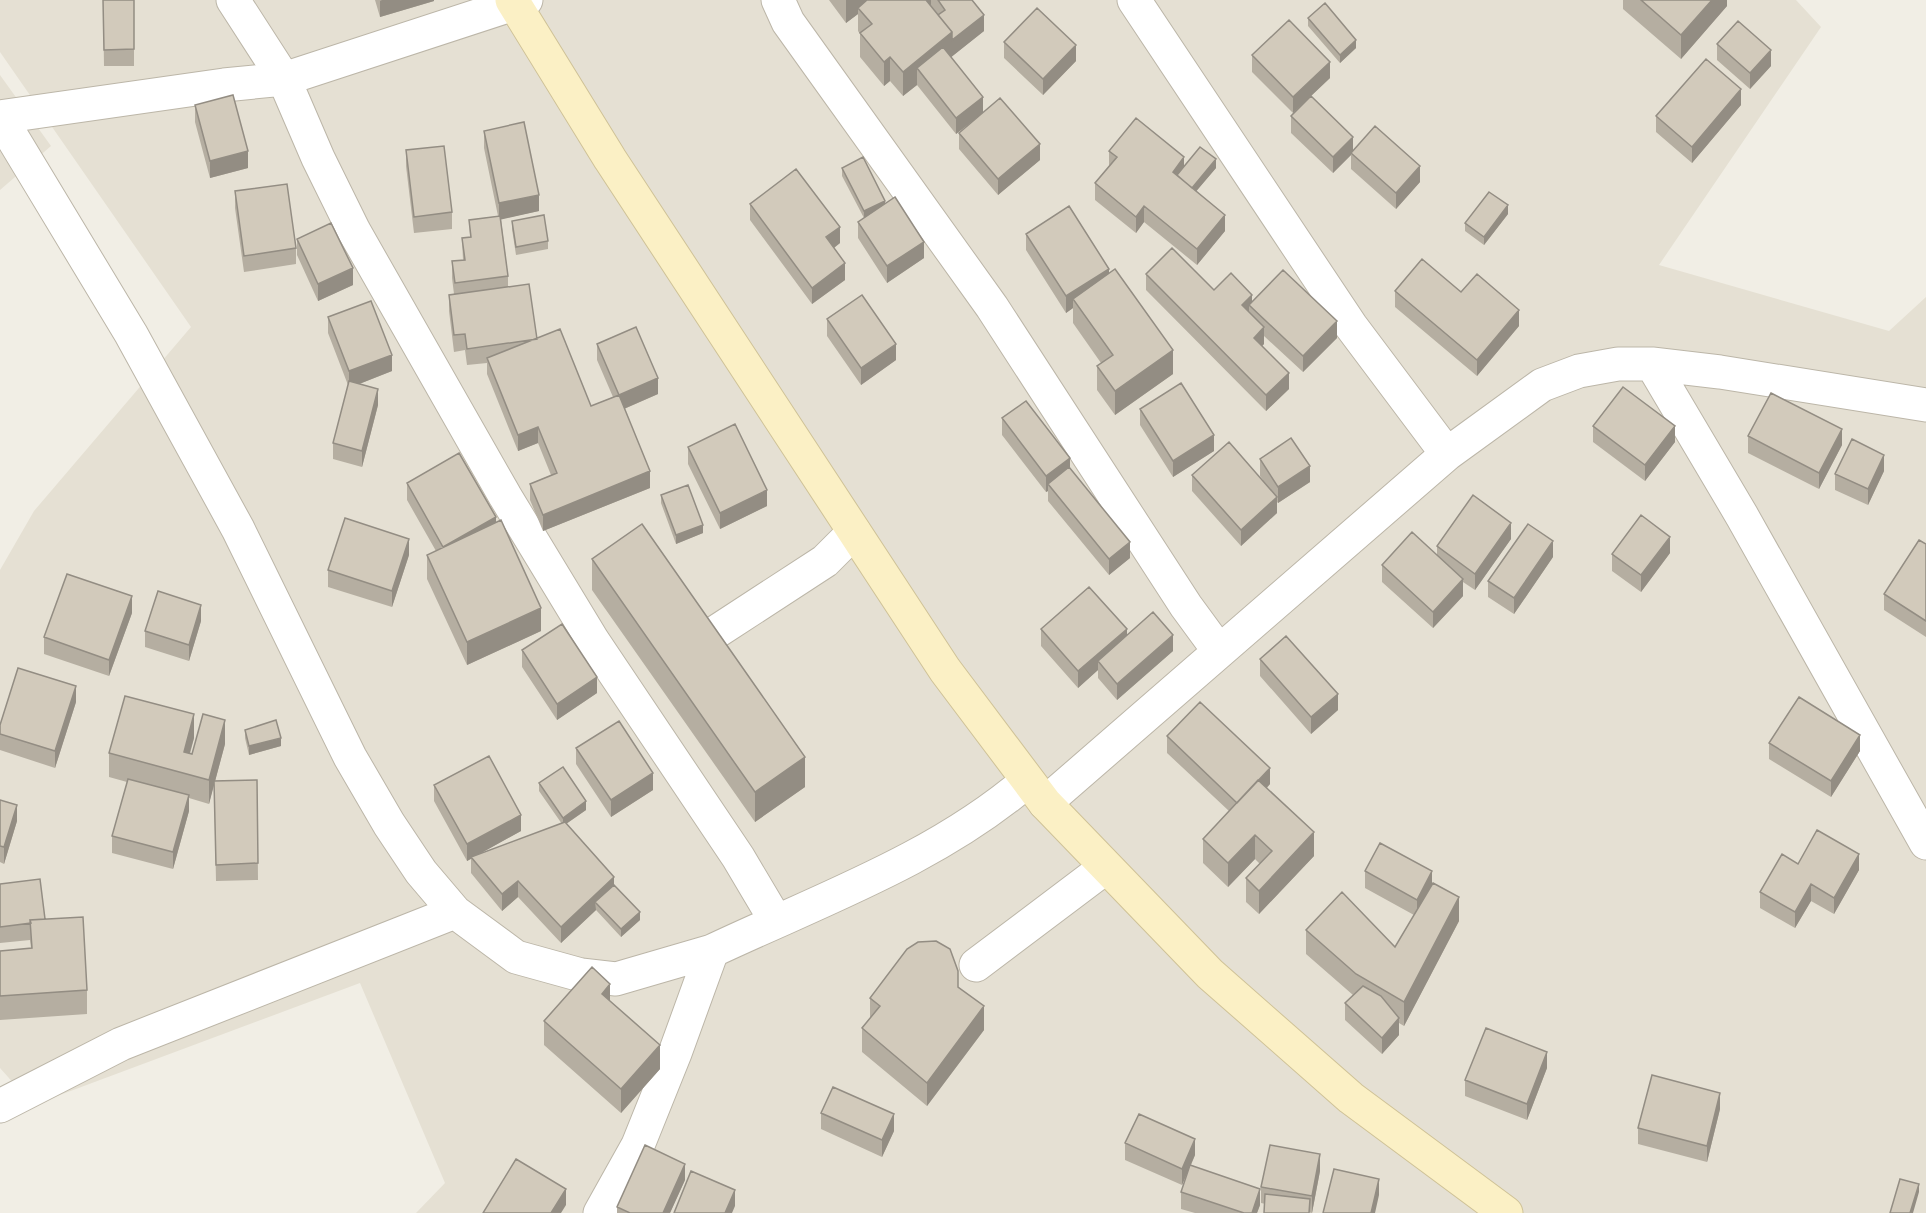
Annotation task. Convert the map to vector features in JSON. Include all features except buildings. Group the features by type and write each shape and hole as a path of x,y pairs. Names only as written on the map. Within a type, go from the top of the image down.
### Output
{"main road":[{"path":"517,1 616,169 854,532 945,670 1036,792 1210,974 1343,1090 1493,1209"}],"street":[{"path":"233,0 284,79 318,158 354,231 505,496 587,631 738,857 776,921"},
{"path":"778,0 788,22 992,307 1179,596 1220,651"},
{"path":"1134,0 1351,326 1447,454"},
{"path":"517,1 284,79 224,85 0,117 159,386 238,529 350,757 415,862 455,912 516,957 581,975 616,979 712,951 895,867 1036,792 1159,707 1220,651 1326,562 1447,454 1542,385 1579,371 1618,364 1652,364 1720,372 1926,405"},
{"path":"1652,364 1748,526 1926,843"},
{"path":"716,632 825,561 854,532"},
{"path":"976,965 1106,867"},
{"path":"0,1106 120,1044 455,912"},
{"path":"600,1213 638,1145 712,951"}],"shaded area":[{"path":"0,0 1796,0 1821,27 1659,265 1889,331 1926,297 1926,1213 416,1213 445,1183 360,983 33,1105 0,1068 0,570 34,511 191,327 0,52"},
{"path":"0,75 51,146 0,190"}]}
